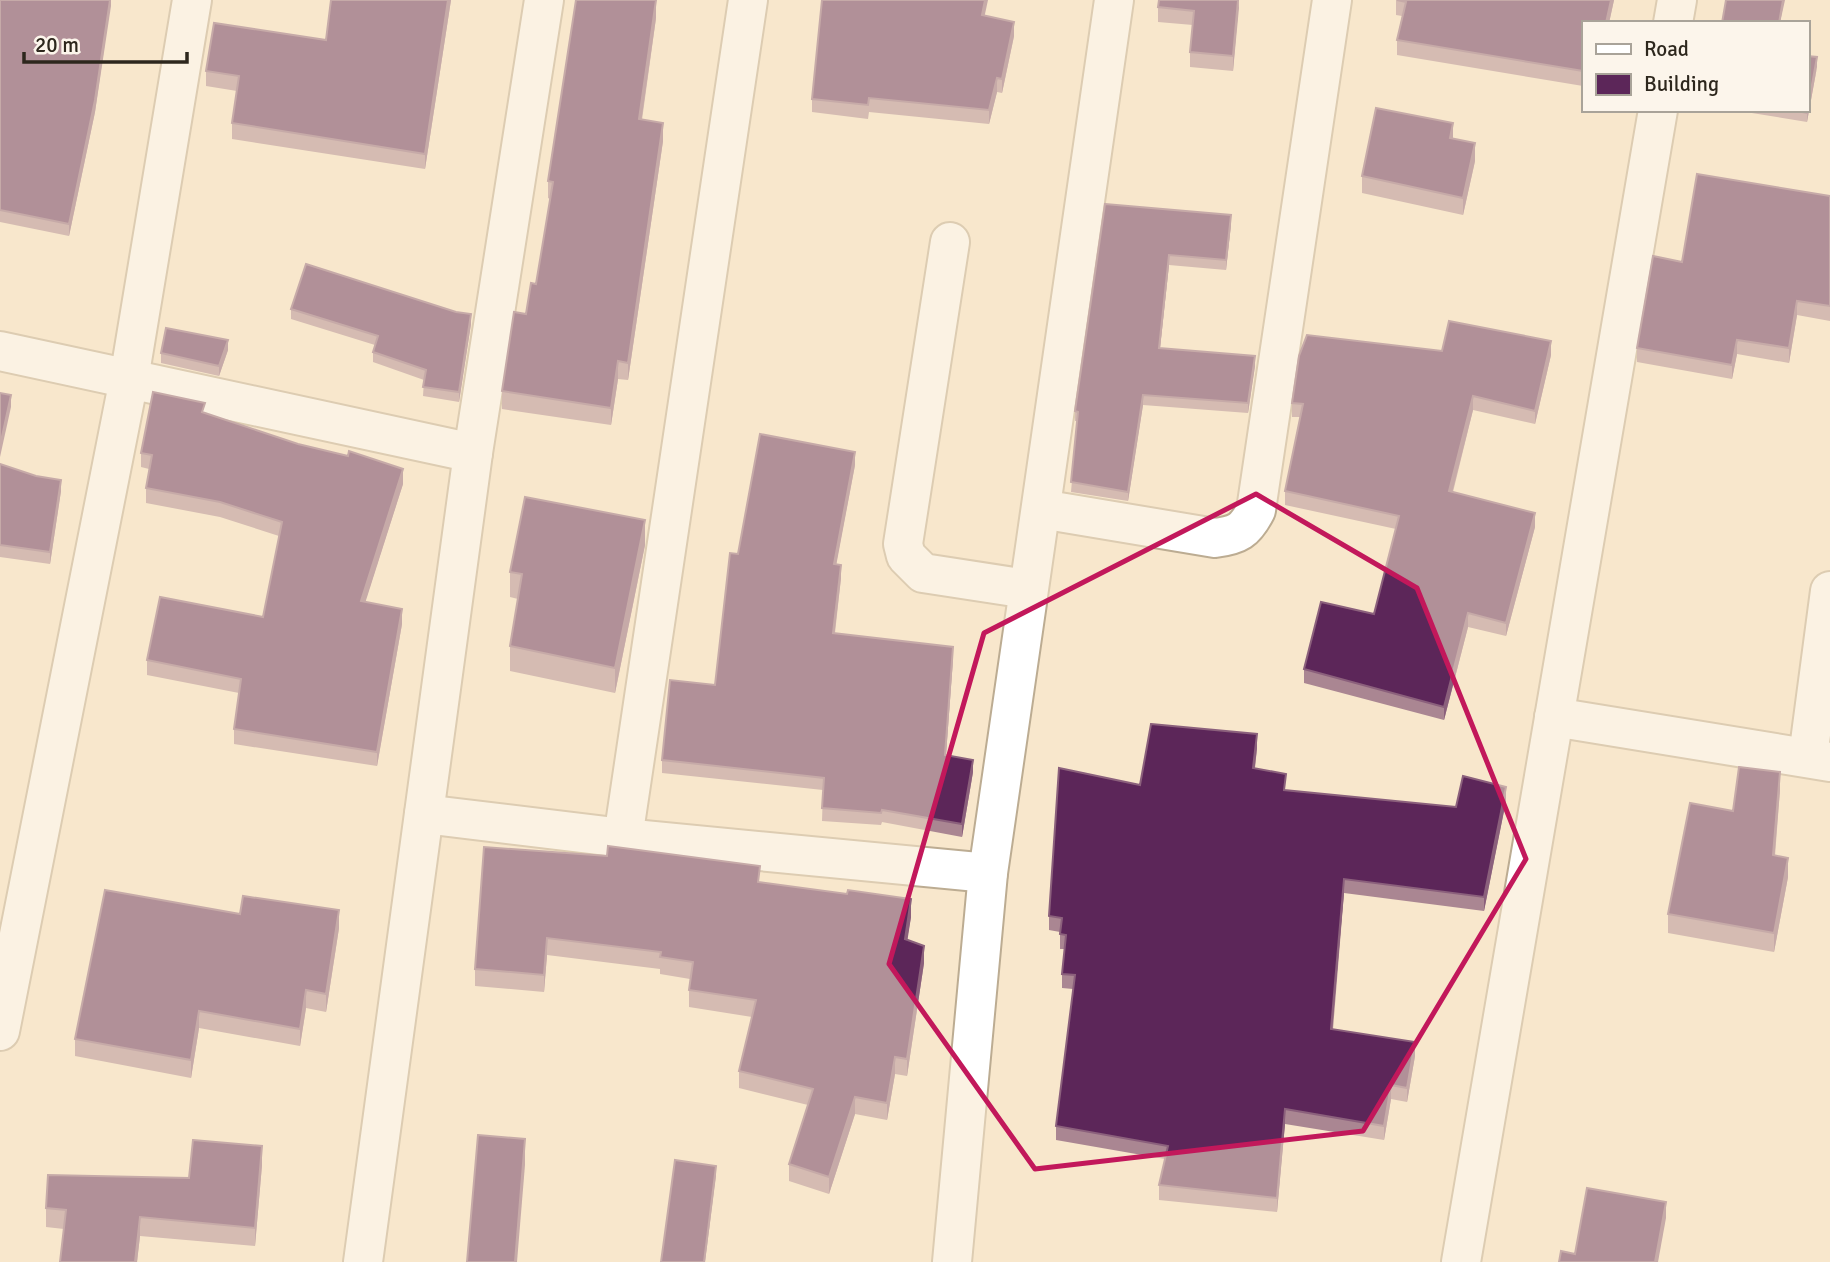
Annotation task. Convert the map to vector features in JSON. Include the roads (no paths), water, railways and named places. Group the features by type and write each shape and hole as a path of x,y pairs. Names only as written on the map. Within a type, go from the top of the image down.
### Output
{"street":[{"path":"0,1031 129,379 192,0"},
{"path":"363,1262 473,453 544,0"},
{"path":"623,838 748,0"},
{"path":"952,1262 988,873 1114,0"},
{"path":"1041,509 1214,537 1234,536 1246,529 1256,510 1332,0"},
{"path":"1673,21 1677,0"},
{"path":"1461,1262 1658,112"},
{"path":"950,242 903,544 906,556 923,573 1027,589"},
{"path":"0,351 473,453"},
{"path":"1554,717 1819,760 1830,591"},
{"path":"424,814 623,838 988,873"}]}
